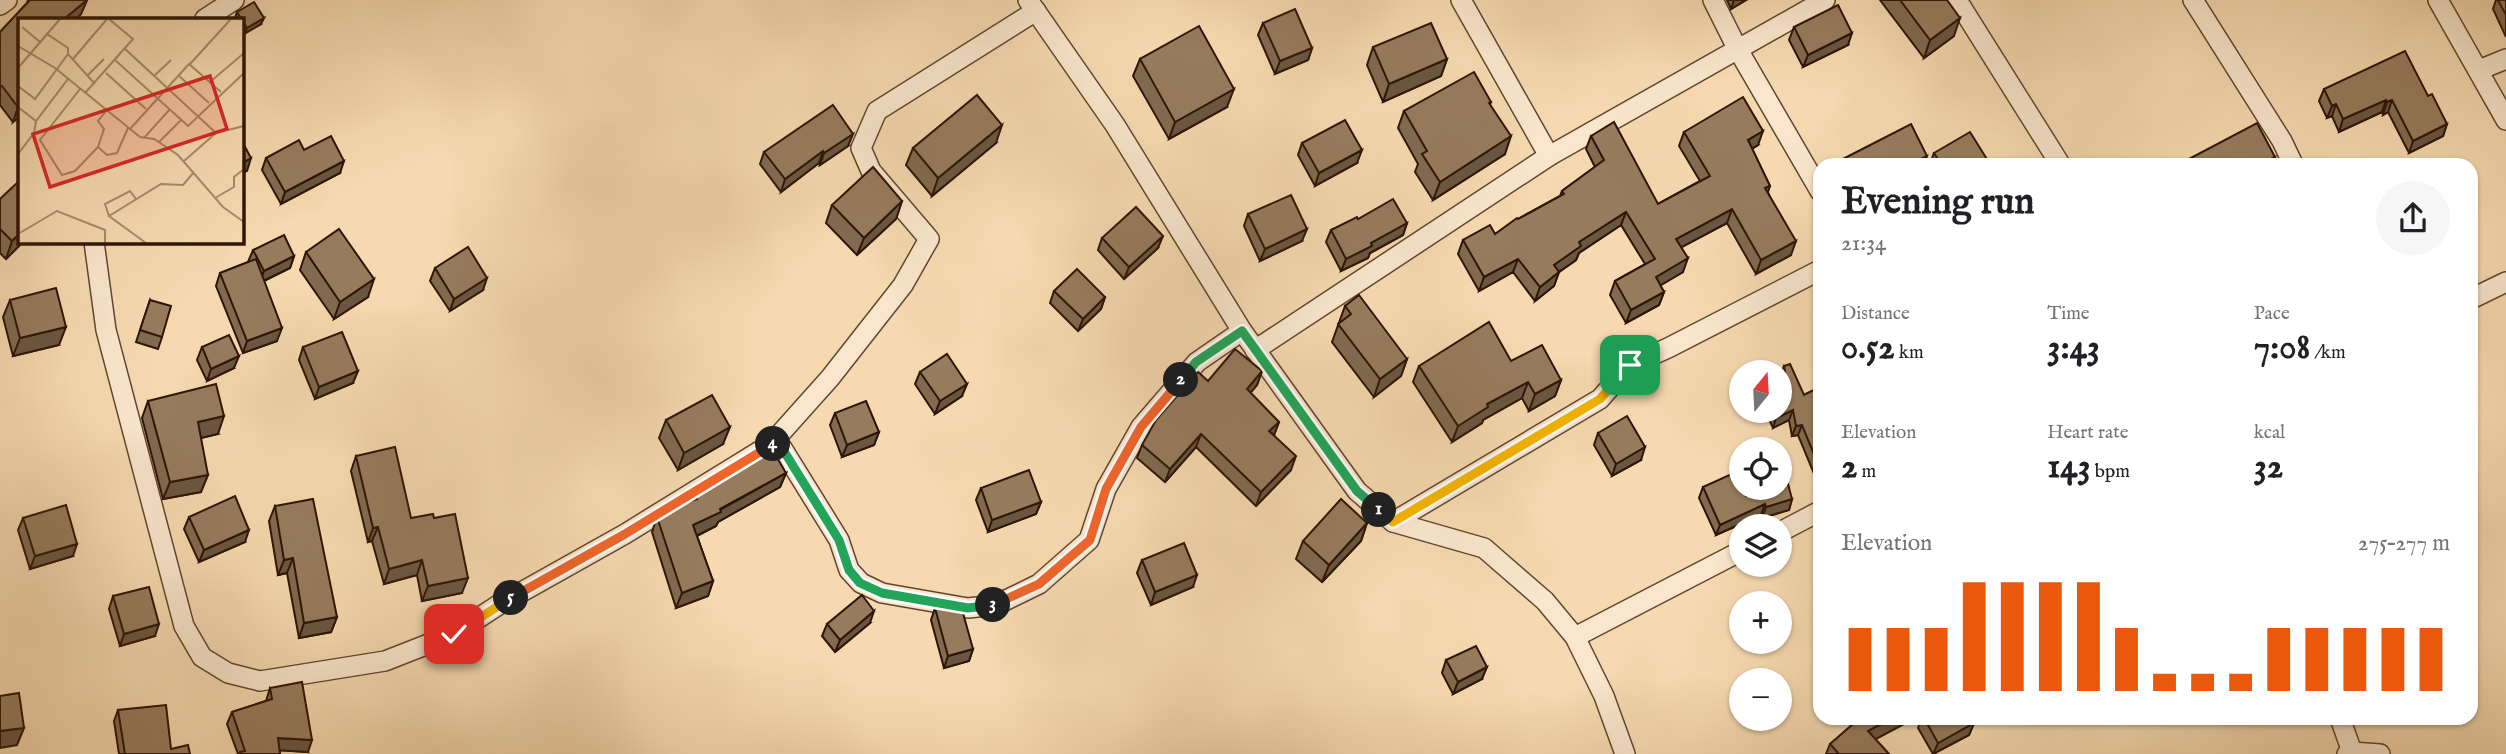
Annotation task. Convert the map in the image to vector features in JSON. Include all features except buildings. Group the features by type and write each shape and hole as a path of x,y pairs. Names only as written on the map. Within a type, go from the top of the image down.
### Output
{"street":[{"path":"0,5 7,0"},
{"path":"207,18 234,0"},
{"path":"1461,0 1549,156"},
{"path":"1713,0 1737,48 1813,179"},
{"path":"1255,350 1549,156 1825,0"},
{"path":"1957,0 2056,158"},
{"path":"2193,0 2290,158"},
{"path":"2438,0 2506,120"},
{"path":"94,243 106,330 184,626 202,657 228,673 260,681 385,661 454,634 500,604 625,534 771,444 830,378 903,285 929,239 871,171 861,148 877,111 1032,6 1115,125 1242,331 1357,491 1393,522 1484,548 1537,593 1575,636 1604,696 1625,754"},
{"path":"2479,70 2506,59"},
{"path":"1393,522 1600,399 1630,365 1813,274"},
{"path":"2478,296 2506,282"},
{"path":"771,444 777,443 782,448 839,540 849,570 860,583 882,593 968,608 996,605 1039,584 1090,540 1106,489 1141,427 1196,362 1242,331"},
{"path":"1792,526 1813,515"},
{"path":"1575,636 1729,557"},
{"path":"2342,725 2349,753 2381,754"}],"route":[{"path":"454,634 500,604 625,534 771,444 777,443 839,540 849,570 860,583 882,593 968,608 996,605 1039,584 1090,540 1106,489 1141,427 1196,362 1242,331 1357,491 1393,522 1600,399 1630,365"}]}
